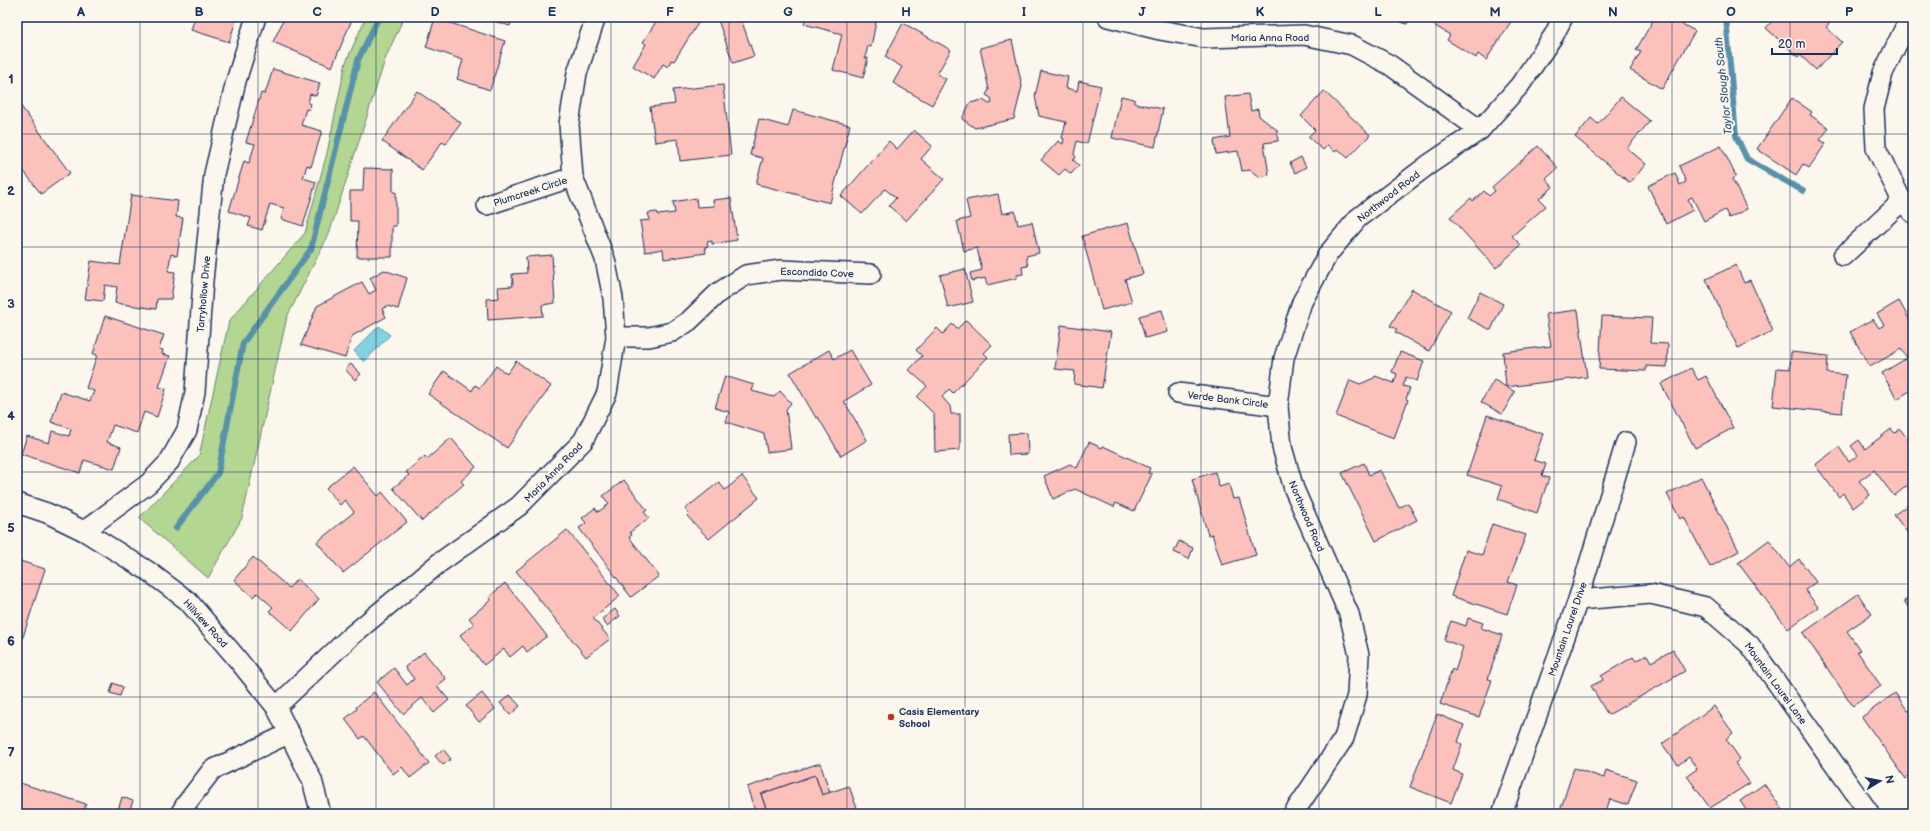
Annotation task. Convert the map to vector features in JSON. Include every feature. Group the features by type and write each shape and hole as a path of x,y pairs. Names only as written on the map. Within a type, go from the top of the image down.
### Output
{"street":[{"name":"Tarryhollow Drive","path":"84,531 148,484 169,462 186,430 195,392 203,282 214,174 236,81 256,17"},
{"name":"Maria Anna Road","path":"276,707 351,636 439,563 519,506 583,441 607,393 616,336 612,298 605,259 573,177 569,124 577,73 596,17"},
{"name":"Maria Anna Road","path":"1108,17 1160,30 1204,38 1304,35 1352,45 1390,65 1480,130"},
{"name":"Northwood Road","path":"1293,814 1344,738 1358,695 1359,655 1349,614 1294,489 1282,447 1278,406 1284,358 1302,302 1328,254 1358,218 1428,165 1480,130 1520,85 1554,35 1563,17"},
{"path":"1843,256 1907,207 1876,148 1874,109 1882,73 1910,17"},
{"name":"Plumcreek Circle","path":"487,205 573,177"},
{"name":"Escondido Cove","path":"616,336 650,337 672,332 689,320 718,293 746,275 781,270 871,274"},
{"name":"Verde Bank Circle","path":"1178,393 1278,406"},
{"name":"Mountain Laurel Drive","path":"1502,814 1578,600 1626,442"},
{"name":"Hillview Road","path":"17,502 47,513 84,531 148,571 188,601 276,707 312,780 321,814"},
{"name":"Mountain Laurel Lane","path":"1578,600 1651,594 1706,607 1750,645 1870,814"},
{"path":"180,814 212,770 290,733"}],"green space":[{"path":"366,17 404,17 386,57 329,234 287,317 242,518 208,578 139,518 199,456 229,321 305,233 327,153 346,62"}],"water":[{"path":"379,326 390,335 364,362 354,351"}],"building":[{"path":"195,17 237,17 229,42 191,30"},
{"path":"281,17 353,17 332,67 273,42 284,19"},
{"path":"481,17 513,17 510,26"},
{"path":"659,17 702,17 674,61 671,60 668,67 663,64 654,79 633,66 646,44 643,42"},
{"path":"717,17 757,17 742,22 754,56 733,63"},
{"path":"806,17 877,17 871,47 868,46 865,58 868,58 863,78 833,70 842,34 804,24"},
{"path":"1388,17 1410,17 1407,24"},
{"path":"1426,17 1514,17 1486,60 1478,54 1476,58 1447,40 1450,35 1424,19"},
{"path":"1655,17 1669,17 1695,31 1662,89 1630,70 1641,52 1636,50"},
{"path":"1770,17 1833,17 1834,18 1826,27 1842,42 1816,70 1800,55 1798,57 1766,28 1773,20"},
{"path":"435,18 505,41 490,90 457,79 463,60 426,47"},
{"path":"903,23 951,50 937,74 946,79 932,105 893,83 902,67 885,57"},
{"path":"1012,40 1022,86 1014,119 975,128 962,119 970,103 983,100 989,104 992,103 991,98 986,95 989,90 980,48"},
{"path":"273,69 320,83 316,96 310,94 308,103 311,104 309,110 306,109 301,125 322,131 311,167 307,165 303,178 316,182 303,226 281,219 284,208 270,204 262,230 248,226 251,218 229,211 244,161 249,163 255,144 246,142 261,93 265,94"},
{"path":"1041,71 1068,77 1066,88 1077,91 1079,81 1101,86 1087,144 1077,141 1074,154 1076,158 1073,160 1079,165 1071,174 1065,169 1059,175 1041,160 1058,141 1063,144 1064,139 1062,138 1066,122 1039,116 1035,96"},
{"path":"723,85 731,155 680,161 678,139 655,142 650,107 675,104 673,90"},
{"path":"417,91 461,123 446,144 442,142 422,170 382,141"},
{"path":"1324,91 1370,135 1348,158 1338,149 1335,152 1328,145 1323,150 1308,137 1315,130 1301,116"},
{"path":"1248,94 1251,111 1258,109 1259,116 1277,130 1278,141 1264,143 1269,175 1259,177 1250,170 1242,171 1238,151 1216,154 1214,140 1230,137 1225,97"},
{"path":"1121,96 1134,99 1134,103 1163,109 1155,147 1112,138"},
{"path":"1621,97 1650,121 1627,148 1646,164 1630,183 1575,137 1591,118 1598,124"},
{"path":"1792,98 1812,112 1810,115 1829,128 1820,140 1826,143 1809,168 1803,164 1796,175 1757,149"},
{"path":"17,101 70,173 41,194 17,162"},
{"path":"793,110 850,125 830,203 756,184 763,158 750,155 759,119 788,127"},
{"path":"914,130 932,146 921,159 944,179 906,221 889,206 896,198 885,189 862,214 841,196 889,141 897,149"},
{"path":"1538,146 1558,168 1546,179 1553,187 1539,199 1546,206 1512,236 1521,245 1496,268 1450,217 1471,198 1473,201 1484,191 1489,196 1495,191 1492,187"},
{"path":"1721,146 1736,176 1732,179 1747,209 1729,218 1725,210 1704,221 1692,197 1688,199 1693,210 1666,224 1648,186 1675,173 1680,185 1686,182 1679,166"},
{"path":"1301,157 1306,167 1295,173 1290,163"},
{"path":"364,168 393,169 393,192 396,192 396,226 392,226 392,257 357,257 358,221 350,221 350,191 363,191"},
{"path":"998,194 1002,214 1015,211 1018,225 1032,222 1039,253 1026,256 1028,266 1022,267 1023,274 1017,275 1017,278 987,285 985,278 972,281 970,273 982,270 977,248 964,251 957,221 970,218 966,200"},
{"path":"131,195 178,201 176,217 183,218 177,256 171,254 168,271 175,272 171,299 157,299 156,309 115,303 117,287 105,285 103,301 85,299 91,261 120,265"},
{"path":"696,198 697,207 714,206 713,200 731,198 737,240 712,244 712,241 707,242 708,246 705,247 706,253 664,259 663,249 645,252 640,221 650,220 648,213 657,212 658,215 675,213 673,202"},
{"path":"1128,223 1143,274 1125,279 1132,302 1102,310 1082,236"},
{"path":"552,255 555,303 542,305 543,316 488,320 487,299 499,298 498,287 513,286 512,274 527,273 526,257"},
{"path":"1736,265 1744,283 1750,280 1773,331 1738,348 1706,279"},
{"path":"965,269 973,302 948,308 940,275"},
{"path":"384,270 407,278 398,309 387,306 382,309 386,317 352,336 345,358 301,345 317,306 362,282 369,294 376,290 370,278"},
{"path":"1412,289 1451,311 1429,351 1395,332 1397,329 1390,326"},
{"path":"1480,292 1503,304 1491,330 1467,318"},
{"path":"1899,301 1913,326 1913,389 1897,399 1882,373 1907,358 1901,349 1870,367 1850,332 1873,319 1879,328 1884,325 1877,314"},
{"path":"1162,310 1168,332 1145,338 1139,316"},
{"path":"1578,310 1587,377 1506,387 1503,352 1551,346 1546,314"},
{"path":"105,316 164,335 159,349 163,350 162,354 170,356 159,387 166,389 157,417 144,412 137,433 113,425 107,442 121,447 114,469 84,460 80,473 21,454 27,436 49,443 52,431 69,436 71,429 51,422 61,392 90,401 94,391 86,388 97,355 93,354"},
{"path":"1602,316 1652,318 1650,343 1668,344 1667,367 1646,366 1646,371 1599,369"},
{"path":"966,320 992,345 984,353 988,357 953,393 949,389 942,397 950,406 951,414 960,414 960,450 935,452 934,414 917,397 927,386 909,370 922,356 916,350 937,328 943,334 952,324 957,329"},
{"path":"1061,325 1111,332 1102,388 1074,384 1075,371 1055,369"},
{"path":"829,350 834,359 850,350 871,385 844,401 867,440 841,456 818,417 816,418 790,373"},
{"path":"1400,352 1424,361 1417,381 1406,377 1403,386 1410,388 1406,399 1408,400 1394,438 1336,416 1350,380 1360,384 1374,378 1375,376 1394,383 1397,374 1392,372"},
{"path":"1791,352 1828,356 1827,373 1846,375 1842,413 1773,406 1777,368 1790,369"},
{"path":"516,361 551,386 507,448 428,394 444,371 472,391 475,385 480,388 496,366 507,374"},
{"path":"351,364 361,374 355,380 345,369"},
{"path":"1691,368 1698,380 1706,376 1733,428 1695,448 1661,384"},
{"path":"725,376 754,385 752,391 774,397 780,391 791,403 786,409 791,449 767,452 764,434 726,422 729,412 715,408"},
{"path":"1494,380 1515,392 1502,414 1481,402"},
{"path":"1487,415 1543,434 1534,460 1546,464 1542,476 1549,478 1537,513 1498,499 1502,486 1467,475"},
{"path":"1891,429 1895,433 1900,429 1913,446 1913,481 1894,496 1874,470 1859,481 1870,495 1853,508 1843,493 1839,497 1815,465 1839,447 1849,462 1858,455 1851,446 1859,440 1865,449"},
{"path":"1027,433 1028,454 1009,455 1008,434"},
{"path":"451,438 476,467 461,481 464,484 422,521 393,488 409,475 406,472 425,456 427,459"},
{"path":"1089,442 1102,448 1103,446 1150,468 1148,473 1152,474 1134,511 1116,503 1114,507 1075,489 1053,499 1044,476 1070,464 1077,468"},
{"path":"1364,463 1369,475 1380,470 1399,508 1408,503 1417,520 1376,541 1342,473"},
{"path":"353,466 378,496 382,492 407,522 343,573 317,542 354,512 345,500 340,505 326,488"},
{"path":"1215,472 1219,487 1229,484 1233,499 1239,498 1256,555 1222,565 1212,534 1208,535 1192,479"},
{"path":"742,476 759,498 709,539 687,516 689,514 685,509 719,482 725,490"},
{"path":"1701,477 1739,551 1710,567 1684,517 1680,519 1667,494"},
{"path":"624,480 647,510 644,512 649,518 630,532 632,535 629,537 659,576 631,597 579,528 586,523 582,518 595,508 598,512 609,504 603,496"},
{"path":"1913,501 1913,540 1894,515"},
{"path":"1492,524 1526,535 1508,582 1517,585 1507,614 1451,596 1466,550 1482,555"},
{"path":"567,530 620,596 593,618 610,639 586,657 516,571"},
{"path":"1769,540 1789,567 1799,559 1816,582 1805,590 1818,607 1788,629 1738,563"},
{"path":"1179,541 1193,548 1189,559 1174,552"},
{"path":"253,557 289,588 297,579 319,599 292,631 269,611 273,607 257,593 253,597 234,580"},
{"path":"17,560 45,569 21,643 17,641"},
{"path":"505,583 547,636 527,652 523,646 510,657 504,649 484,665 460,635 474,624 469,618 491,600 489,597"},
{"path":"1858,594 1872,614 1847,631 1860,650 1857,651 1881,686 1853,706 1803,633"},
{"path":"1913,595 1913,614 1904,601"},
{"path":"615,609 620,616 607,626 602,619"},
{"path":"1468,618 1483,623 1481,628 1502,635 1488,679 1492,680 1479,717 1440,704 1452,669 1455,671 1463,647 1444,640 1451,621 1466,626"},
{"path":"1673,650 1685,671 1608,715 1591,686 1603,680 1601,676 1633,657 1636,661 1647,655 1651,662"},
{"path":"424,652 446,679 437,686 449,700 434,713 422,698 403,714 377,682 394,668 407,685 414,679 405,667"},
{"path":"113,683 123,687 120,696 110,693"},
{"path":"374,692 429,763 410,778 402,767 393,774 364,736 360,739 345,719 357,709 356,707"},
{"path":"482,693 495,709 479,722 466,706"},
{"path":"1895,693 1908,711 1913,710 1913,774 1906,779 1862,717"},
{"path":"510,695 520,706 510,715 500,703"},
{"path":"1714,706 1733,733 1726,739 1740,759 1735,763 1750,783 1710,808 1687,776 1697,769 1689,757 1678,765 1662,744"},
{"path":"1437,714 1464,725 1458,742 1462,744 1453,770 1462,774 1451,803 1410,787"},
{"path":"443,749 451,759 443,765 435,756"},
{"path":"820,763 830,793 822,795 815,775 761,794 768,814 756,814 747,787"},
{"path":"1574,768 1604,778 1606,770 1637,780 1628,805 1610,799 1605,814 1559,814"},
{"path":"815,775 822,795 849,786 859,814 768,814 761,794"},
{"path":"17,782 86,804 83,814 17,814"},
{"path":"1764,784 1786,814 1749,814 1740,801"},
{"path":"122,797 133,801 128,814 117,814"}],"waterway":[{"path":"176,528 218,473 243,343 311,249 358,60 379,17"},
{"name":"Taylor Slough South","path":"1726,17 1736,136 1747,159 1803,191"}],"place":[{"name":"Casis Elementary School","path":"891,717"}]}
